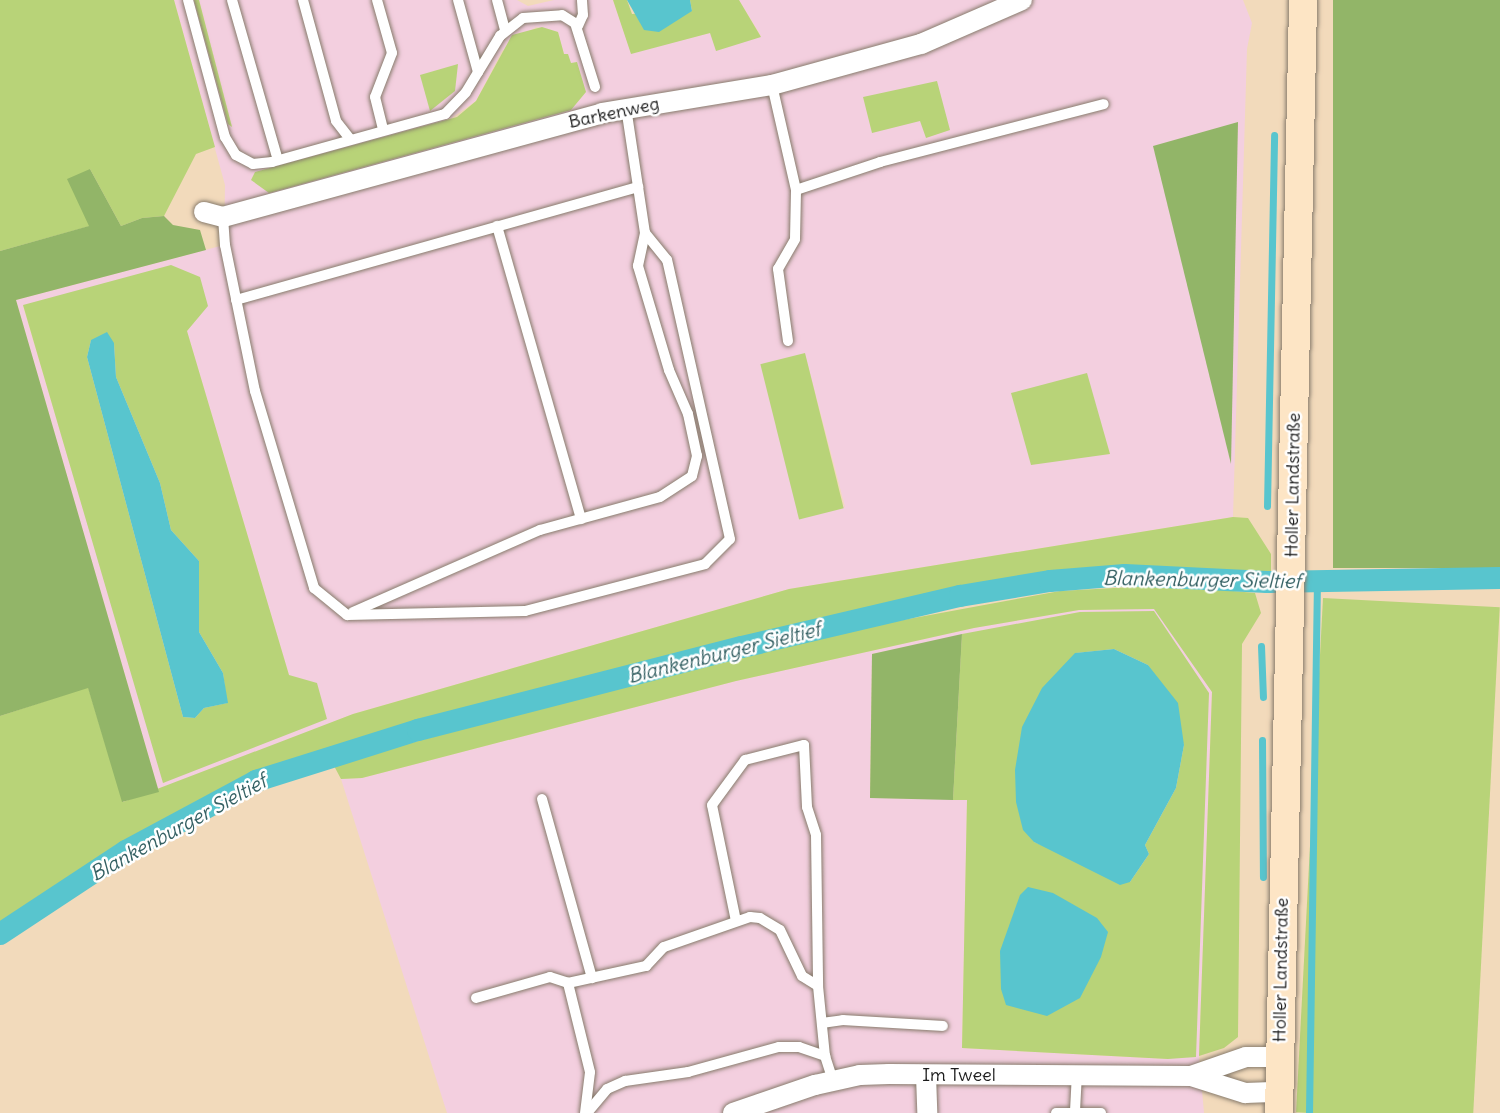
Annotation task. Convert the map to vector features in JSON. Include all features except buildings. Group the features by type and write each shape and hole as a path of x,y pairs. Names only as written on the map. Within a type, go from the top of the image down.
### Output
{"main road":[{"name":"Holler Landstraße","path":"1279,1103 1303,0"}],"street":[{"name":"Barkenweg","path":"214,215 626,108 772,85 921,44 1022,0"},
{"name":"Im Tweel","path":"1191,1076 1246,1057 1279,1057"},
{"name":"Im Tweel","path":"733,1113 833,1081 860,1075 1191,1076 1279,1103"},
{"path":"926,1075 927,1113"}],"lane":[{"path":"188,0 225,137 243,160 263,164 450,111 505,30 523,18 539,14 561,15 578,26"},
{"path":"232,0 278,160"},
{"path":"303,0 336,121 350,139"},
{"path":"377,0 392,53 375,97 383,130"},
{"path":"458,0 478,72"},
{"path":"497,0 505,30"},
{"path":"582,0 583,15 578,26 595,87"},
{"path":"772,85 796,190 795,239 778,269 788,341"},
{"path":"796,190 880,162 1104,104"},
{"path":"347,615 540,530 660,497 692,477 697,456 688,414 669,370 638,266 645,233 626,108"},
{"path":"236,300 638,187"},
{"path":"214,215 236,300 255,391 314,588 347,615 525,611 705,564 730,539 667,260 645,233"},
{"path":"496,226 581,519"},
{"path":"736,921 712,805 745,760 804,745 807,807 816,835 818,986 825,1056 833,1081"},
{"path":"542,799 592,978"},
{"path":"476,998 550,977 568,983 646,966 664,947 736,921 760,918 780,930 802,976 818,986"},
{"path":"568,983 590,1072 586,1113"},
{"path":"822,1023 843,1020 943,1026"},
{"path":"586,1113 607,1089 625,1082 688,1071 779,1047 799,1047 825,1056"},
{"path":"1075,1111 1077,1074"},
{"path":"1056,1113 1075,1111 1101,1113"}],"shaded area":[{"path":"174,0 194,0 228,124 232,127 199,0 517,0 528,6 554,0 613,0 631,53 710,33 761,36 739,0 1243,0 1252,23 1247,49 1233,517 789,589 353,714 159,792 16,300 224,245 225,185","holes":["536,27 558,32 564,54 571,64 577,62 571,110 450,119 476,101 502,51","23,306 207,306 187,331 289,675 164,783","805,354 845,508 761,365","1011,393 1098,414 1110,454"]},
{"path":"1155,608 1212,692 1199,1056 1204,1113 447,1113 341,779 362,778 736,681 974,628 1079,610","holes":["1080,612 1209,693 1168,1059 962,1048 967,799 870,798 872,654"]}],"green space":[{"path":"0,0 174,0 215,147 196,154 164,216 142,218 121,226 90,169 90,226 0,251"},
{"path":"194,0 199,0 232,127 228,124"},
{"path":"613,0 627,0 632,14 692,11 690,0 739,0 761,37 716,51 710,33 631,54"},
{"path":"1333,0 1500,0 1500,568 1333,568"},
{"path":"542,27 558,32 564,54 568,54 571,63 577,62 586,92 571,110 269,193 251,180 255,172 457,117 476,101 512,35"},
{"path":"458,64 455,91 430,111 420,75"},
{"path":"937,81 950,130 926,138 920,121 872,133 863,97"},
{"path":"1238,122 1231,464 1153,146"},
{"path":"90,169 121,226 142,218 164,216 173,225 200,230 206,250 16,300 159,792 122,802 88,688 0,716 0,251 89,226 67,179"},
{"path":"171,265 200,277 208,306 187,331 289,675 317,683 327,719 163,783 23,305","holes":["91,340 114,343 116,377 160,483 171,530 199,561 199,632 223,673 227,703 204,708 195,718 183,717 87,357"]},
{"path":"805,353 844,508 799,519 760,364"},
{"path":"1087,373 1110,454 1031,465 1011,393"},
{"path":"1233,517 1248,518 1271,554 1271,579 1123,569 1005,584 758,636 535,694 258,772 128,841 0,926 0,716 88,687 123,802 353,714 789,589"},
{"path":"1168,585 1255,593 1261,613 1242,644 1238,1037 1224,1048 1199,1056 1212,692 1154,609 1079,610 974,628 736,681 362,778 341,779 333,764 713,661 854,629 1060,591"},
{"path":"1323,598 1500,607 1473,1113 1296,1112"},
{"path":"1154,611 1209,693 1196,1057 1168,1059 962,1048 967,800 953,800 962,634 1080,612","holes":["1114,649 1148,665 1184,745 1176,788 1145,845 1149,854 1130,882 1034,842 1076,653"]},
{"path":"962,634 953,800 870,798 872,654"}],"water":[{"path":"627,0 690,0 692,11 659,32 644,30"},
{"path":"107,332 114,343 116,377 160,483 171,530 199,561 199,632 223,673 228,703 204,708 195,718 183,717 87,357 91,340"},
{"path":"1114,649 1148,665 1178,703 1184,745 1176,788 1145,845 1149,854 1130,882 1120,885 1034,842 1023,830 1016,802 1015,770 1022,727 1042,688 1075,653"},
{"path":"1028,887 1053,893 1097,918 1108,932 1101,957 1080,998 1047,1016 1006,1005 1001,989 1000,951 1020,895"}],"waterway":[{"path":"1267,506 1274,135"},
{"name":"Blankenburger Sieltief","path":"0,934 126,851 256,781 418,730 742,647 960,596 1050,581 1125,575 1267,582 1500,578"},
{"path":"1309,1113 1317,582"},
{"path":"1261,646 1263,697"},
{"path":"1262,740 1263,877"}]}
